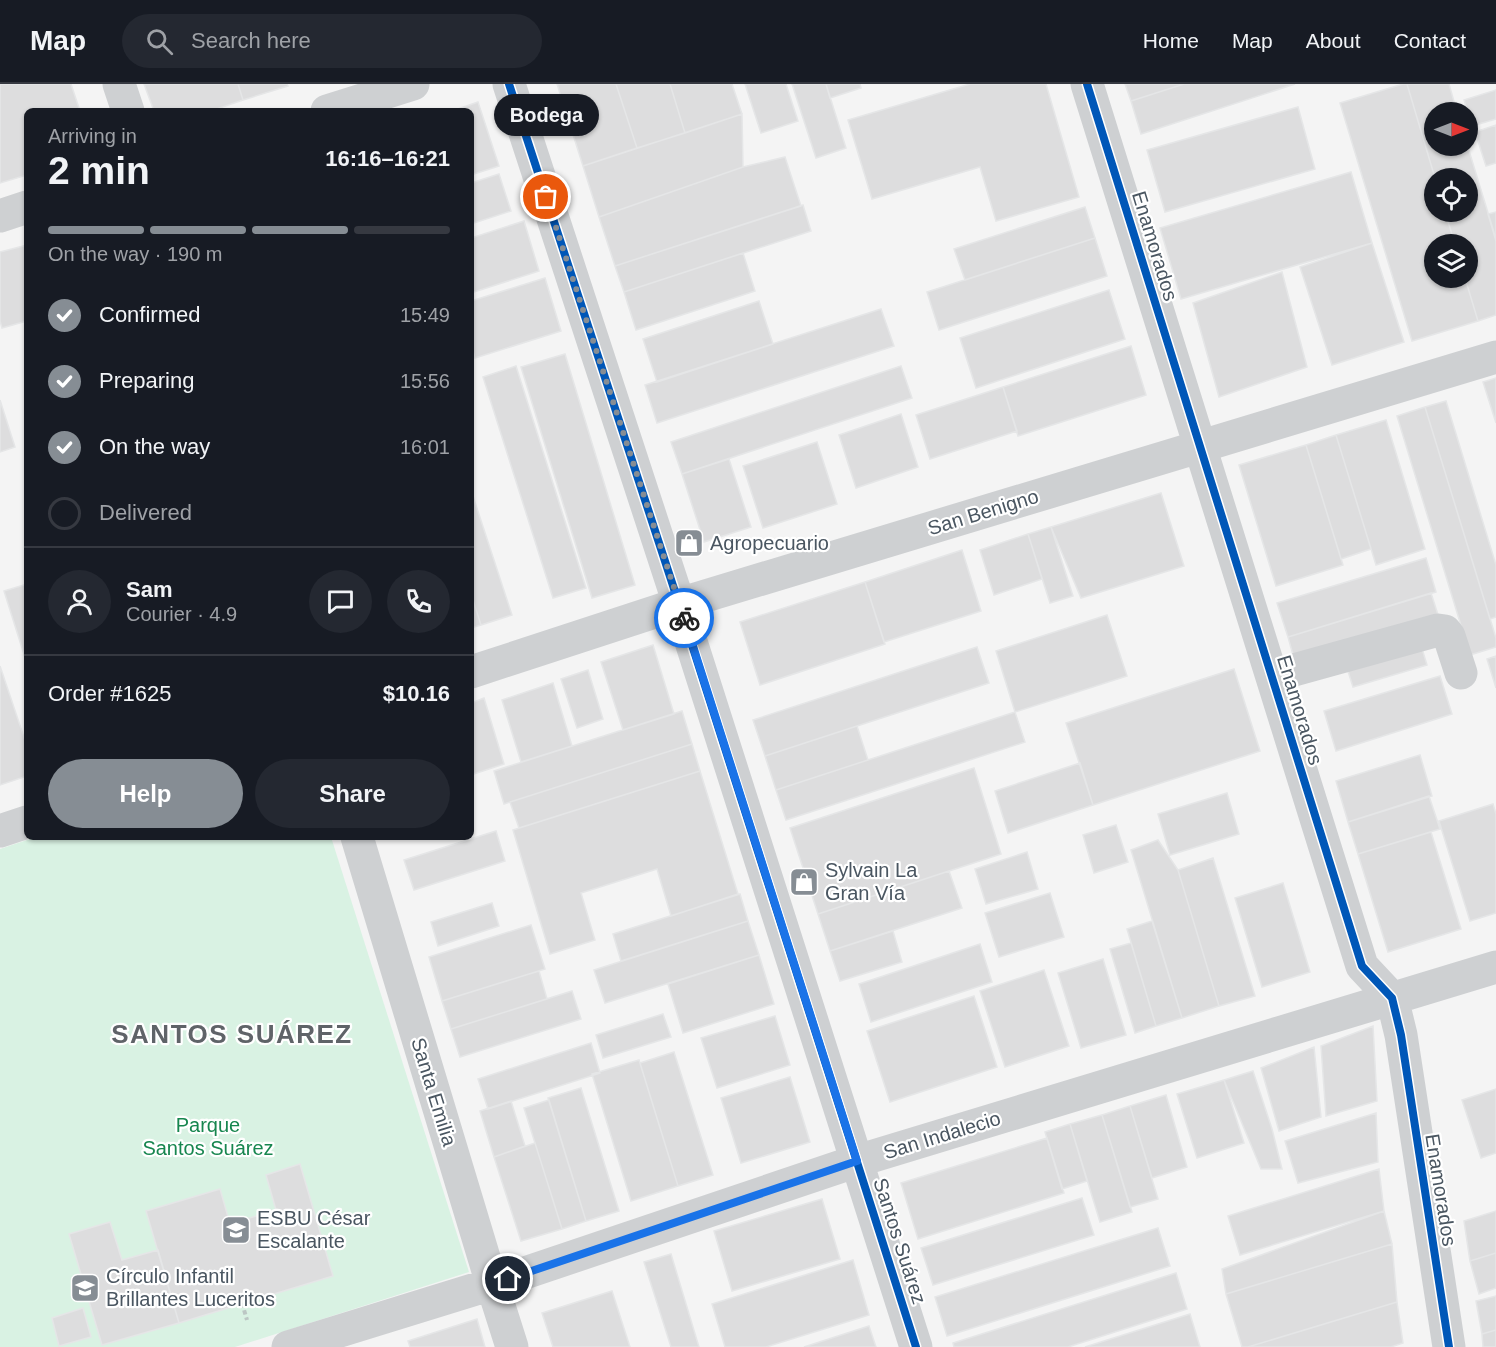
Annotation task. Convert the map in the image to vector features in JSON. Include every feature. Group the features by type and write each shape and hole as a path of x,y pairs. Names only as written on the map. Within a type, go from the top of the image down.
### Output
{"street":[{"path":"119,84 127,108"},
{"path":"336,108 412,84"},
{"name":"Santos Suárez","path":"509,84 679,604 916,1347"},
{"name":"Enamorados","path":"1087,84 1362,966 1392,998 1401,1035 1449,1347"},
{"path":"0,216 24,208"},
{"name":"San Benigno","path":"474,671 679,604 1496,357"},
{"path":"1272,676 1438,630 1445,631 1449,636 1461,674"},
{"path":"0,831 24,823"},
{"name":"Santa Emilia","path":"358,840 513,1347"},
{"name":"San Indalecio","path":"288,1347 492,1284 857,1161 1496,967"}],"path":[{"path":"242,1303 247,1320"}],"green space":[{"name":"Parque Santos Suárez","path":"27,840 332,840 469,1272 235,1347 0,1347 0,849"}],"building":[{"path":"0,84 71,84 79,108 24,108 24,176 0,183"},
{"path":"144,84 238,84 243,100 220,108 153,108"},
{"path":"238,84 287,84 288,86 243,100"},
{"path":"557,84 616,84 637,148 583,166"},
{"path":"616,84 670,84 685,133 637,148"},
{"path":"670,84 732,84 742,114 685,133"},
{"path":"745,84 786,84 798,121 761,133"},
{"path":"792,84 826,84 846,148 816,158"},
{"path":"826,84 860,84 861,88 830,98"},
{"path":"970,84 1046,84 1079,197 996,221 980,167 872,199 848,120"},
{"path":"1125,84 1184,84 1131,101"},
{"path":"1184,84 1295,84 1141,134 1131,101"},
{"path":"1407,84 1424,141 1424,156 1428,156 1432,168 1424,168 1424,222 1448,222 1452,234 1424,234 1424,288 1468,288 1478,321 1412,341 1340,103"},
{"path":"1407,84 1449,84 1454,102 1424,102 1424,141"},
{"path":"1496,90 1496,119 1478,124 1478,102 1465,102 1464,100"},
{"path":"478,102 499,166 474,174 474,108 461,108"},
{"path":"1298,107 1315,169 1165,212 1147,150"},
{"path":"742,114 743,167 599,217 583,166"},
{"path":"1496,125 1496,163 1486,166 1478,141 1478,131"},
{"path":"1428,156 1471,156 1474,168 1432,168"},
{"path":"785,157 801,206 615,266 599,217 743,167"},
{"path":"1351,172 1372,243 1181,299 1160,228"},
{"path":"499,174 511,211 474,223 474,182"},
{"path":"1478,180 1496,239 1496,315 1478,321 1468,288 1478,288 1478,234 1452,234 1448,222 1478,222"},
{"path":"803,205 811,231 624,292 615,266"},
{"path":"1085,207 1095,238 965,280 954,249"},
{"path":"1496,212 1496,241 1488,214"},
{"path":"524,221 539,271 474,292 474,237"},
{"path":"1095,238 1107,276 939,330 927,292"},
{"path":"1372,243 1404,342 1332,365 1300,267"},
{"path":"24,246 24,322 2,328 0,321 0,252"},
{"path":"743,253 755,291 636,330 624,292"},
{"path":"1282,272 1307,367 1219,397 1193,303"},
{"path":"545,278 561,331 475,358 474,300"},
{"path":"1109,290 1125,339 976,388 960,338"},
{"path":"759,301 773,344 657,382 643,339"},
{"path":"881,309 894,346 657,423 645,385"},
{"path":"1131,346 1146,395 1018,436 1003,387"},
{"path":"565,354 635,585 592,598 521,367"},
{"path":"516,366 586,588 553,598 483,377"},
{"path":"901,366 912,398 682,474 671,442"},
{"path":"1496,378 1496,423 1483,382"},
{"path":"1003,387 1017,431 930,459 916,415"},
{"path":"0,400 15,447 0,452"},
{"path":"1446,401 1496,565 1496,617 1490,619 1425,407"},
{"path":"1425,407 1496,638 1496,647 1470,655 1397,416"},
{"path":"901,414 918,467 856,488 839,435"},
{"path":"1386,420 1425,549 1376,565 1336,435"},
{"path":"1336,435 1371,549 1341,559 1306,445"},
{"path":"817,442 837,504 763,528 743,466"},
{"path":"1306,445 1343,565 1276,586 1239,465"},
{"path":"729,459 751,527 704,542 682,474"},
{"path":"1161,493 1184,566 1081,598 1051,527"},
{"path":"474,499 512,615 481,625 474,603"},
{"path":"1051,527 1073,596 1050,603 1028,534"},
{"path":"1028,534 1042,579 994,595 980,550"},
{"path":"962,550 981,611 884,642 865,582"},
{"path":"1426,558 1436,592 1288,637 1277,603"},
{"path":"865,582 885,644 760,685 740,622"},
{"path":"24,585 24,654 4,591"},
{"path":"1431,593 1440,621 1296,666 1288,637"},
{"path":"474,603 481,625 474,627"},
{"path":"1107,615 1127,676 1015,712 996,651"},
{"path":"1420,642 1427,665 1353,687 1346,665"},
{"path":"653,645 674,714 623,730 601,662"},
{"path":"977,647 989,683 765,756 753,720"},
{"path":"1496,656 1496,688 1487,659"},
{"path":"0,666 24,737 24,777 0,785"},
{"path":"1234,669 1260,751 1093,805 1066,723"},
{"path":"588,670 603,719 577,728 561,679"},
{"path":"1440,676 1452,714 1336,751 1324,711"},
{"path":"553,683 572,746 521,762 502,700"},
{"path":"484,698 504,764 474,774 474,702"},
{"path":"682,711 692,744 504,804 494,771"},
{"path":"1015,712 1025,742 786,820 776,790"},
{"path":"857,726 868,760 776,790 765,756"},
{"path":"692,744 700,771 519,828 510,802"},
{"path":"1420,755 1432,796 1348,822 1336,781"},
{"path":"1080,763 1093,805 1008,833 995,791"},
{"path":"974,768 1001,854 818,914 790,828"},
{"path":"700,771 738,894 671,916 657,869 581,893 595,940 550,954 513,830"},
{"path":"1227,793 1239,834 1170,855 1158,814"},
{"path":"1429,796 1440,829 1358,854 1348,822"},
{"path":"1493,804 1496,814 1496,913 1470,921 1439,821"},
{"path":"1116,825 1128,862 1094,873 1083,835"},
{"path":"496,831 505,861 414,890 404,860 474,840 474,838"},
{"path":"1431,832 1461,929 1388,952 1358,854"},
{"path":"1158,840 1178,870 1219,1006 1182,1018 1131,850"},
{"path":"1027,852 1038,889 986,904 975,869"},
{"path":"1213,858 1255,996 1219,1006 1178,870"},
{"path":"949,871 962,908 830,951 818,914"},
{"path":"1283,883 1310,972 1262,987 1235,898"},
{"path":"1050,893 1064,937 999,957 985,913"},
{"path":"740,894 748,921 621,961 613,934"},
{"path":"492,903 499,926 438,946 431,922"},
{"path":"748,921 759,955 605,1003 594,970"},
{"path":"1152,921 1182,1018 1156,1026 1127,929"},
{"path":"531,925 545,969 442,1001 429,957"},
{"path":"893,931 902,962 840,981 830,951"},
{"path":"1131,943 1156,1026 1135,1033 1110,949"},
{"path":"980,944 992,982 871,1022 859,984"},
{"path":"759,955 774,1004 683,1033 668,984"},
{"path":"1103,959 1126,1035 1081,1048 1058,973"},
{"path":"1044,970 1069,1046 1005,1067 980,991"},
{"path":"539,971 547,999 451,1029 442,1001"},
{"path":"572,991 581,1019 460,1057 451,1029"},
{"path":"974,996 997,1067 890,1102 867,1031"},
{"path":"663,1014 671,1037 603,1058 596,1035"},
{"path":"775,1016 790,1065 717,1088 701,1038"},
{"path":"1373,1026 1377,1101 1326,1116 1321,1046"},
{"path":"591,1043 600,1073 488,1109 478,1079"},
{"path":"1314,1047 1321,1117 1279,1131 1261,1068"},
{"path":"674,1052 713,1175 678,1186 640,1063"},
{"path":"639,1060 678,1186 631,1201 592,1074"},
{"path":"1253,1071 1282,1169 1261,1169 1224,1080"},
{"path":"790,1077 810,1142 741,1163 721,1098"},
{"path":"1224,1080 1244,1143 1197,1158 1177,1094"},
{"path":"581,1088 619,1211 586,1221 548,1098"},
{"path":"1496,1089 1496,1153 1481,1158 1462,1100"},
{"path":"1166,1095 1187,1167 1152,1178 1130,1106"},
{"path":"549,1100 586,1221 562,1229 524,1108"},
{"path":"511,1101 525,1146 494,1157 480,1111"},
{"path":"1130,1106 1158,1199 1130,1207 1102,1115"},
{"path":"1376,1113 1378,1162 1298,1183 1285,1141"},
{"path":"1102,1115 1132,1212 1100,1222 1070,1124"},
{"path":"1070,1124 1087,1181 1062,1189 1045,1132"},
{"path":"1047,1138 1064,1193 918,1239 901,1183"},
{"path":"535,1143 562,1229 521,1241 494,1157"},
{"name":"ESBU César Escalante","path":"300,1164 333,1276 179,1323 146,1211 220,1189 230,1224 276,1210 266,1175"},
{"path":"1379,1169 1384,1211 1240,1255 1228,1216"},
{"path":"1082,1198 1094,1235 933,1285 921,1248"},
{"path":"822,1199 840,1259 732,1291 714,1231"},
{"path":"1384,1211 1392,1244 1226,1294 1222,1269"},
{"path":"1496,1211 1496,1253 1470,1261 1464,1221"},
{"path":"110,1222 122,1260 158,1250 179,1323 102,1345 69,1234"},
{"path":"1158,1228 1170,1266 947,1336 935,1297"},
{"path":"1392,1244 1397,1302 1242,1347 1226,1294"},
{"path":"1496,1253 1496,1288 1479,1294 1470,1261"},
{"path":"671,1254 699,1347 671,1347 644,1262"},
{"path":"853,1260 869,1315 766,1347 725,1347 712,1304"},
{"path":"1176,1273 1187,1309 1068,1347 954,1347 953,1343"},
{"path":"612,1291 630,1347 553,1347 542,1313"},
{"path":"1496,1296 1496,1330 1482,1334 1476,1301"},
{"path":"1397,1302 1403,1343 1391,1347 1248,1347"},
{"path":"83,1308 91,1337 59,1346 52,1318"},
{"path":"1190,1314 1200,1347 1085,1347"},
{"path":"477,1319 485,1347 410,1347 408,1341"},
{"path":"869,1326 876,1347 804,1347"},
{"path":"1496,1330 1496,1347 1483,1347 1482,1334"}],"cycle path":[{"path":"509,84 679,604 916,1347"},
{"path":"1087,84 1362,966 1392,998 1401,1035 1449,1347"}],"way so far":[{"path":"546,197 684,618"}],"place":[{"name":"Bodega","path":"546,197"},
{"name":"Agropecuario","path":"689,543"},
{"name":"Sylvain La Gran Vía","path":"804,882"},
{"name":"ESBU César Escalante","path":"236,1230"},
{"name":"Círculo Infantil Brillantes Luceritos","path":"85,1288"}],"district":[{"name":"SANTOS SUÁREZ","path":"232,1034"}],"route":[{"path":"508,1279 857,1161 684,618"}]}
